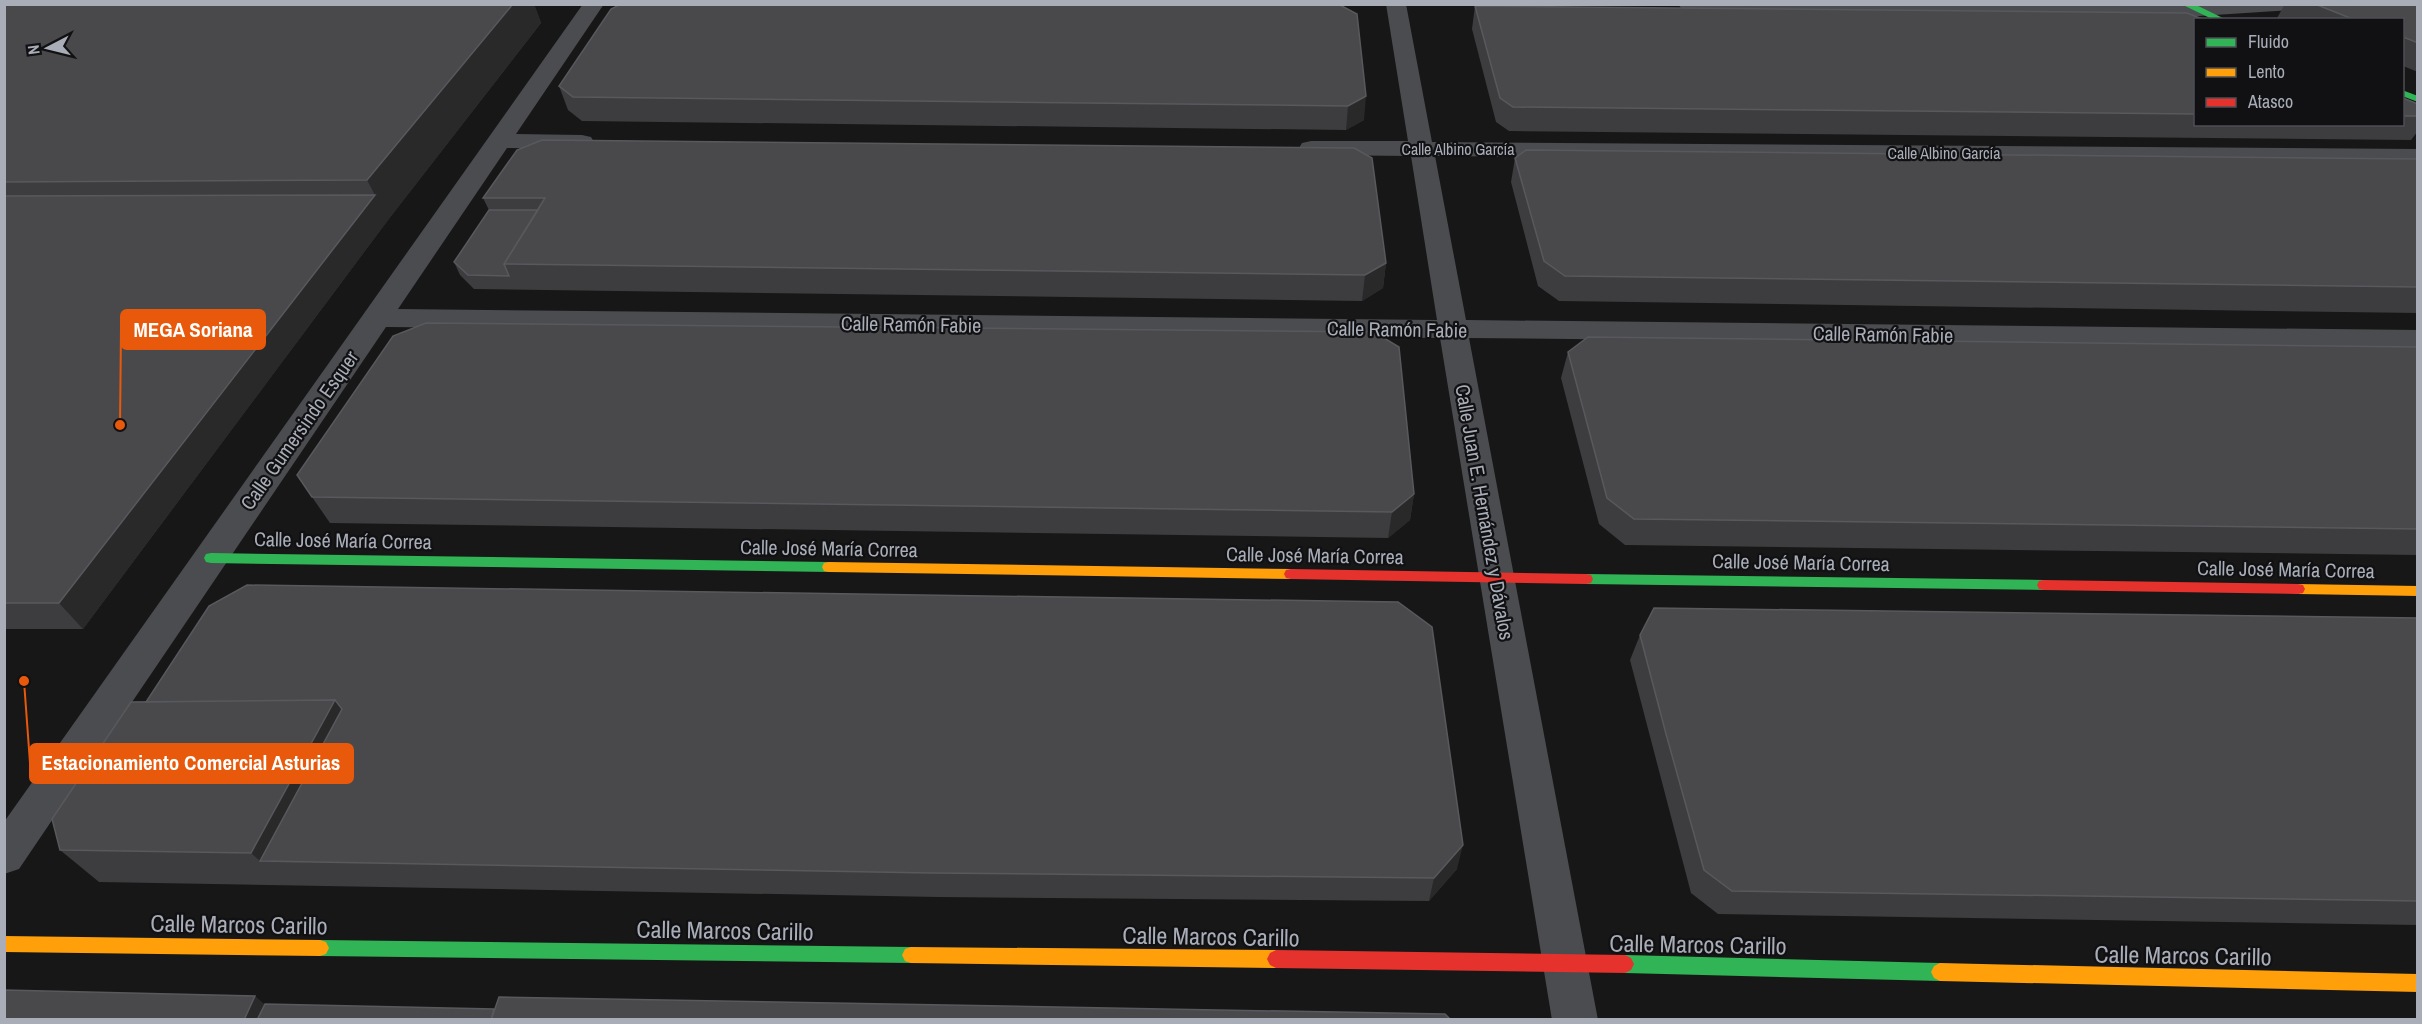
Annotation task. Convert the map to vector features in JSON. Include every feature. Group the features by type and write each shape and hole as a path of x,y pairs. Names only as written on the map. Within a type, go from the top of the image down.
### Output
{"street":[{"name":"Calle Gumersindo Esquer","path":"4,856 594,4"},
{"name":"Calle Juan E. Hernández y Dávalos","path":"1396,4 1575,1020"},
{"path":"1688,4 2192,7 2291,4"},
{"path":"2192,7 2218,18"},
{"path":"2404,93 2418,99"},
{"path":"499,141 607,142"},
{"name":"Calle Albino García","path":"1290,148 2418,156"},
{"name":"Calle Ramón Fabie","path":"376,318 2418,339"},
{"name":"Calle José María Correa","path":"211,558 2418,591"},
{"name":"Calle Marcos Carillo","path":"4,944 1565,963 2418,983"}],"building":[{"path":"4,4 513,4 367,180 4,182"},
{"path":"621,4 1340,5 1357,14 1366,96 1348,106 573,97 559,86 611,9"},
{"path":"2315,4 2418,4 2418,43 2404,37 2404,18 2350,18"},
{"path":"1475,6 2187,13 2200,18 2194,18 2194,114 1513,107 1500,98"},
{"path":"2404,98 2418,104 2418,116 2404,116"},
{"path":"542,140 1354,148 1372,158 1386,263 1365,275 504,264 545,198 483,198 517,150"},
{"path":"1526,150 2418,159 2418,287 1565,276 1544,261 1515,158"},
{"path":"375,195 59,603 4,603 4,196"},
{"path":"489,210 538,210 504,264 509,276 468,275 454,262"},
{"path":"426,323 1374,332 1399,347 1414,494 1392,512 312,497 297,475 393,336"},
{"path":"1588,337 2418,347 2418,529 1634,519 1607,498 1568,352"},
{"path":"247,585 1398,602 1432,627 1463,845 1434,878 931,873 260,861 342,709 335,700 146,702 209,606"},
{"path":"1654,608 2418,618 2418,901 1732,891 1704,870 1666,734 1640,635"},
{"path":"335,700 251,853 60,850 52,819 131,702"},
{"path":"4,990 255,996 244,1020 4,1020"},
{"path":"499,997 1445,1014 1451,1020 491,1020"},
{"path":"265,1004 494,1009 491,1020 257,1020"}],"traffic: fast":[{"path":"2185,4 2218,18"},
{"path":"2404,94 2418,99"},
{"path":"211,558 829,567"},
{"path":"1586,579 2044,585"},
{"path":"320,948 911,955"},
{"path":"1625,964 1940,972"}],"traffic: slow":[{"path":"829,567 1291,574"},
{"path":"2298,589 2418,591"},
{"path":"4,944 320,948"},
{"path":"911,955 1276,959"},
{"path":"1940,972 2418,983"}],"traffic: jam":[{"path":"1291,574 1586,579"},
{"path":"2044,585 2298,589"},
{"path":"1276,959 1625,964"}],"place":[{"name":"MEGA Soriana","path":"120,425"},
{"name":"Estacionamiento Comercial Asturias","path":"24,681"}]}
